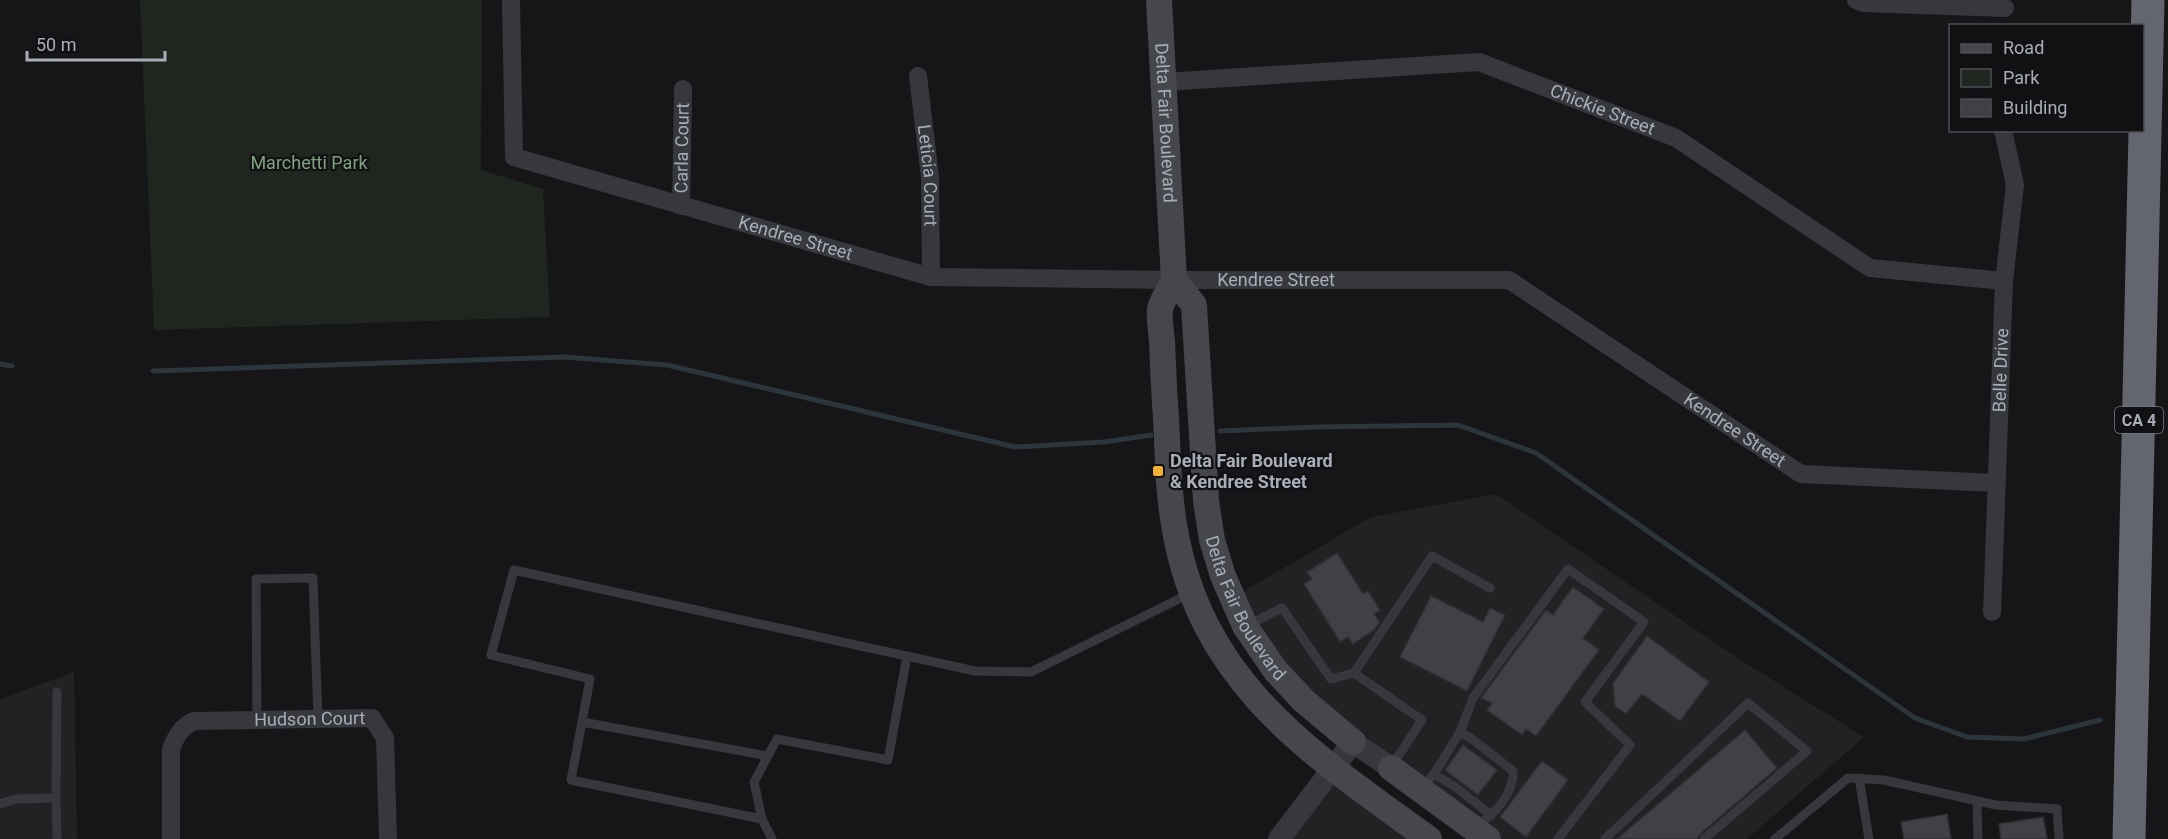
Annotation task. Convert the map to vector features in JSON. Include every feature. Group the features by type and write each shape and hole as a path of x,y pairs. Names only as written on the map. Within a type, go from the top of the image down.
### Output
{"highway":[{"name":"CA 4","path":"2129,839 2148,0"}],"main road":[{"name":"Delta Fair Boulevard","path":"1159,0 1174,280 1160,307 1168,471 1175,531 1191,593 1220,649 1250,693 1284,729 1429,839"},
{"name":"Delta Fair Boulevard","path":"1174,280 1194,305 1204,479 1212,540 1223,576 1245,626 1275,670 1290,687 1353,742"},
{"name":"Delta Fair Boulevard","path":"1391,768 1427,782 1484,828"}],"street":[{"name":"Kendree Street","path":"511,0 514,157 931,277 1509,280 1801,474 1996,483"},
{"path":"1856,0 1863,3 2005,11"},
{"name":"Chickie Street","path":"1164,82 1479,62 1676,138 1870,268 2004,281"},
{"name":"Leticia Court","path":"918,76 930,177 931,277"},
{"name":"Carla Court","path":"681,206 683,89"},
{"name":"Belle Drive","path":"1992,612 2004,281 2014,185 2003,132"},
{"name":"Hudson Court","path":"171,839 171,749 186,724 194,721 372,718 385,738 387,839"},
{"path":"1279,839 1353,742"},
{"name":"Delta Fair Boulevard","path":"1353,742 1391,768"}],"lane":[{"path":"1245,626 1282,608 1331,679 1354,673 1432,556 1490,588"},
{"path":"1427,782 1460,732 1473,698 1568,569 1644,622 1585,702 1630,745 1558,839"},
{"path":"762,819 571,780 590,679 491,655 514,570 975,671 1031,672 1191,593"},
{"path":"257,720 256,579 313,578 318,719"},
{"path":"772,839 762,819 754,782 777,739 888,760 907,656"},
{"path":"1354,673 1422,720 1391,768"},
{"path":"57,692 57,839"},
{"path":"1605,839 1748,703 1807,751 1704,839"},
{"path":"582,722 768,756"},
{"path":"1460,732 1513,771 1513,782 1507,795 1484,828"},
{"path":"1775,839 1848,778 1884,780 1996,805 2057,809 2059,839"},
{"path":"1859,778 1869,839"},
{"path":"0,804 16,799 56,798"},
{"path":"1977,801 1978,839"}],"shaded area":[{"path":"1496,494 1736,657 1864,737 1747,839 1494,839 1289,677 1239,594 1371,517"},
{"path":"74,672 77,839 0,839 0,699"},
{"path":"1333,769 1429,839 1279,839"}],"green space":[{"name":"Marchetti Park","path":"140,0 482,0 481,170 543,189 550,317 154,330"}],"building":[{"path":"1337,553 1363,594 1368,591 1380,610 1374,614 1380,622 1374,630 1353,644 1348,637 1340,642 1304,584 1312,579 1307,572"},
{"path":"1573,587 1604,609 1583,638 1599,650 1536,736 1526,729 1522,735 1487,710 1492,703 1481,698 1546,610 1553,615"},
{"path":"1431,596 1483,622 1490,608 1505,615 1467,691 1400,657"},
{"path":"1647,636 1709,682 1680,721 1642,694 1626,714 1615,706 1613,683"},
{"path":"1745,730 1777,768 1697,839 1617,839"},
{"path":"1463,745 1497,770 1478,795 1445,770"},
{"path":"1542,761 1568,780 1526,837 1500,817"},
{"path":"1947,814 1951,839 1904,839 1901,822"},
{"path":"2043,817 2047,839 2001,839 1999,824"}],"waterway":[{"path":"153,371 564,357 667,365 1015,447 1104,442 1151,435"},
{"path":"0,364 12,366"},
{"path":"1220,431 1458,425 1536,453 1915,718 1967,737 2024,739 2100,720"}],"place":[{"name":"Delta Fair Boulevard & Kendree Street","path":"1158,471"}]}
